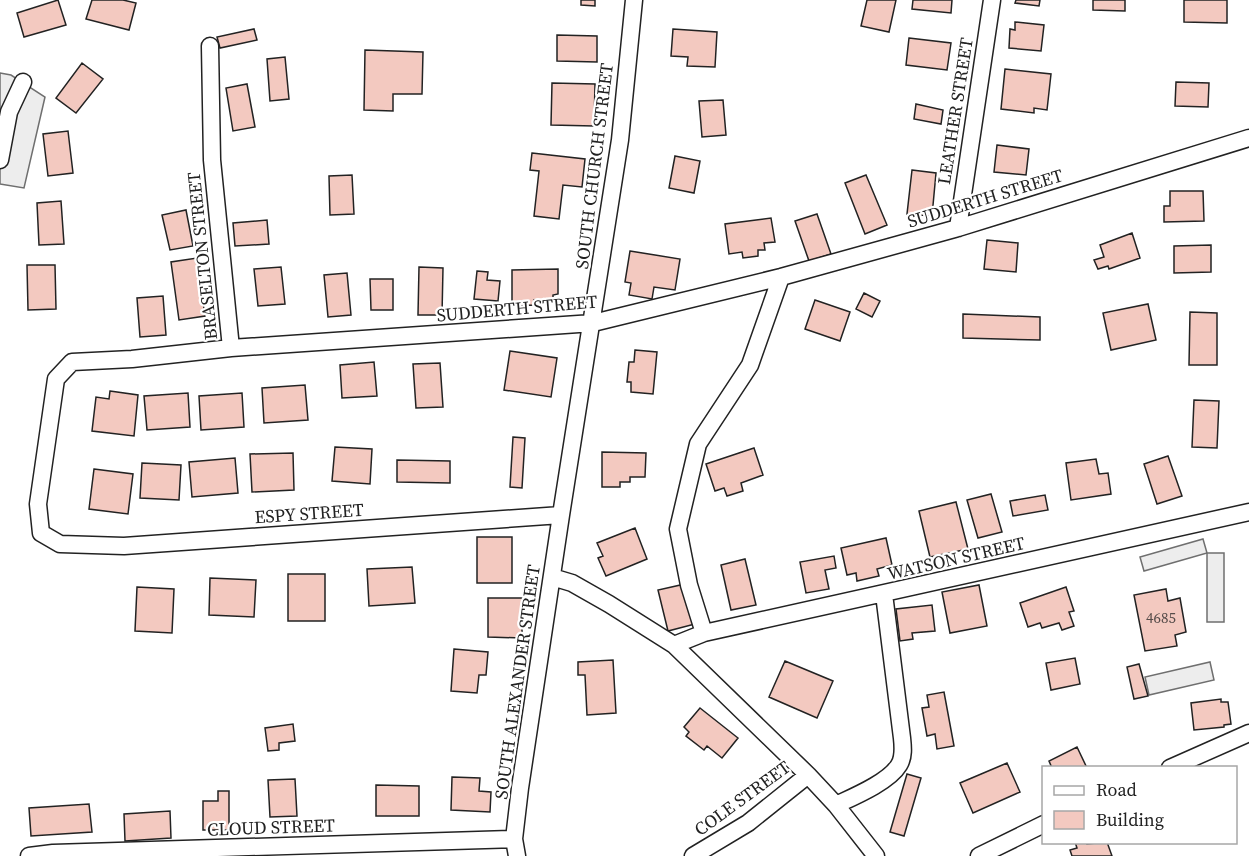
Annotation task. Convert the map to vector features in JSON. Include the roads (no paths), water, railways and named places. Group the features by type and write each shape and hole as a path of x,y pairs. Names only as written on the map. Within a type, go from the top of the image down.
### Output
{"street":[{"name":"SOUTH CHURCH STREET","path":"561,514 620,140 634,0"},
{"name":"LEATHER STREET","path":"958,228 992,0"},
{"name":"BRASELTON STREET","path":"210,46 212,160 231,348"},
{"path":"0,160 9,112 22,82"},
{"name":"SUDDERTH STREET","path":"60,544 41,533 38,504 56,379 72,362 132,359 231,348 592,323 781,277 958,228 1249,138"},
{"path":"704,633 689,585 678,529 698,444 750,365 781,277"},
{"name":"WATSON STREET","path":"674,645 704,633 1249,512"},
{"name":"ESPY STREET","path":"60,544 124,546 561,514"},
{"name":"SOUTH ALEXANDER STREET","path":"517,856 514,839 520,788 561,514"},
{"path":"552,578 572,583 674,645 808,775"},
{"path":"836,805 885,778 896,770 902,759 902,738 884,594"},
{"path":"1175,766 1249,733"},
{"name":"COLE STREET","path":"693,856 747,823 808,775 836,805 876,856"},
{"path":"979,856 1042,825"},
{"name":"CLOUD STREET","path":"29,856 53,853 514,839"}]}
